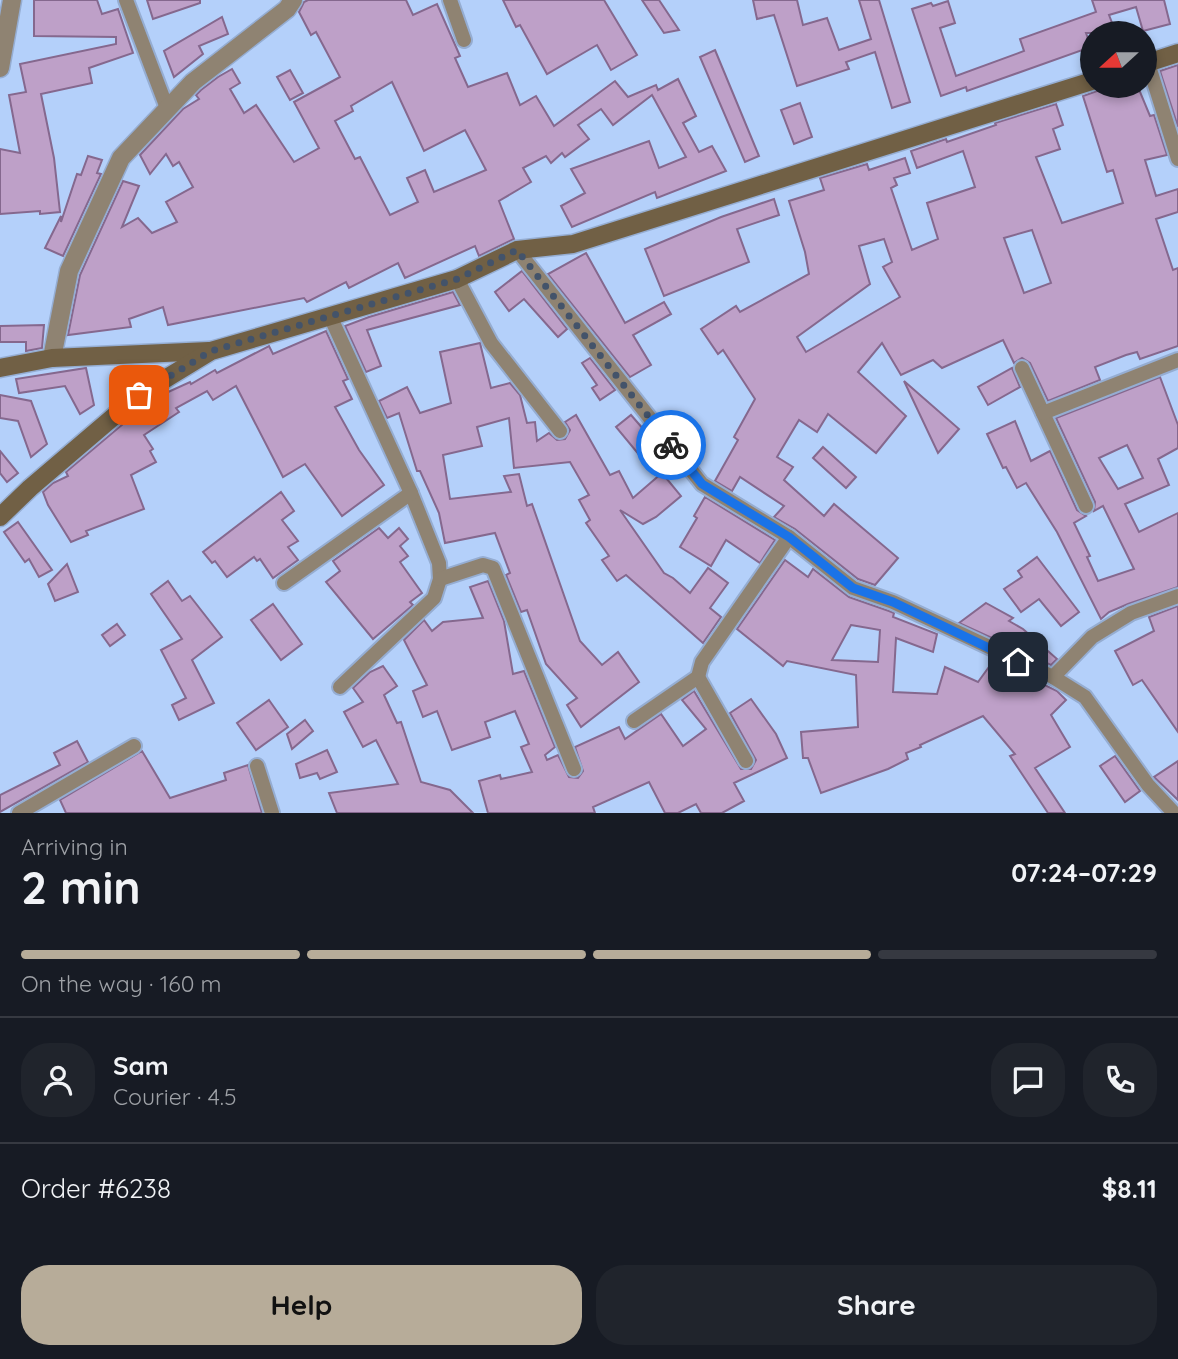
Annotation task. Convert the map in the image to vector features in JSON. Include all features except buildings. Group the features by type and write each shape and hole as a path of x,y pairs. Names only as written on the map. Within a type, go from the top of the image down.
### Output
{"main road":[{"path":"1157,60 1178,53"},
{"path":"0,368 52,358 211,351 457,279 517,250 573,244 1080,84"},
{"path":"0,517 139,395 211,351"}],"street":[{"path":"0,68 12,0"},
{"path":"126,0 167,108"},
{"path":"52,358 69,271 121,158 193,82 286,9 293,0"},
{"path":"450,0 464,40"},
{"path":"1157,97 1178,159"},
{"path":"517,250 702,484 789,537 853,588 893,602 1053,677 1085,697 1147,785 1174,813"},
{"path":"457,279 491,343 559,432"},
{"path":"330,316 411,493 439,563 440,579 434,598 340,687"},
{"path":"1042,413 1178,360"},
{"path":"1022,368 1086,506"},
{"path":"284,583 411,493"},
{"path":"634,721 698,677 702,662 789,537"},
{"path":"440,579 483,565 493,568 574,769"},
{"path":"1053,677 1092,637 1131,613 1178,596"},
{"path":"698,677 746,761"},
{"path":"19,813 134,746"},
{"path":"257,766 272,813"}],"way so far":[{"path":"139,395 211,351 457,279 517,250 671,445"}],"route":[{"path":"671,445 702,484 789,537 853,588 893,602 1018,662"}]}
